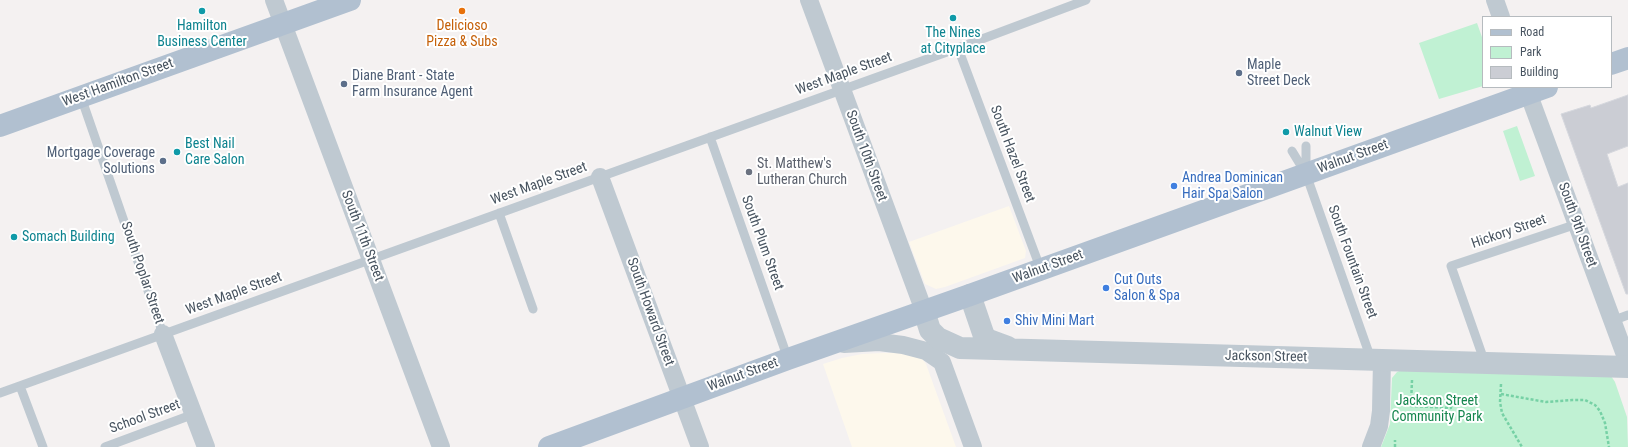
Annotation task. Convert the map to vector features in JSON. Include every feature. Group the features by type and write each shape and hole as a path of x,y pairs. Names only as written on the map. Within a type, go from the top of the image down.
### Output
{"main road":[{"name":"West Hamilton Street","path":"0,126 350,0"},
{"path":"1612,64 1628,58"},
{"name":"Walnut Street","path":"549,447 682,397 1041,270 1306,174 1534,89"}],"street":[{"name":"South 11th Street","path":"274,0 441,447"},
{"name":"South 10th Street","path":"809,0 924,311"},
{"path":"1494,0 1501,16"},
{"name":"South 9th Street","path":"1534,89 1576,224 1620,318 1628,364"},
{"name":"South Howard Street","path":"600,177 700,447"},
{"path":"970,295 984,336 989,340 1019,350"},
{"name":"Jackson Street","path":"924,311 930,330 938,338 960,348 1628,367"},
{"name":"South Poplar Street","path":"163,334 206,447"},
{"path":"829,344 879,342 903,345 926,352 942,362 973,447"},
{"path":"942,362 950,352 960,348"},
{"path":"1371,447 1379,426 1381,411 1377,359"}],"lane":[{"name":"West Maple Street","path":"0,393 842,90 1086,0"},
{"name":"South Hazel Street","path":"958,48 1041,270"},
{"name":"South Poplar Street","path":"81,97 163,334"},
{"name":"South Plum Street","path":"710,137 788,359"},
{"path":"1306,146 1306,174"},
{"path":"1292,151 1306,174"},
{"name":"South Fountain Street","path":"1306,174 1377,359"},
{"path":"499,213 533,308"},
{"name":"Hickory Street","path":"1485,363 1451,266 1576,224"},
{"path":"20,386 43,447"},
{"name":"School Street","path":"105,447 194,414"}],"path":[{"path":"1412,374 1411,406 1451,408 1452,397"},
{"path":"1501,382 1502,413 1522,447"},
{"path":"1501,394 1546,402 1585,400 1596,405 1605,422 1609,447"}],"shaded area":[{"path":"1009,206 1026,251 1025,258 945,287 936,289 925,284 909,242"},
{"path":"900,353 922,359 926,364 956,447 852,447 823,364 862,354"}],"green space":[{"path":"1477,23 1482,37 1482,86 1439,99 1419,43"},
{"path":"1517,126 1535,176 1520,181 1503,131"},
{"name":"Jackson Street Community Park","path":"1402,370 1611,376 1615,382 1627,417 1628,447 1381,447 1390,424 1392,378 1397,372"}],"building":[{"path":"1628,95 1628,146 1607,154 1618,187 1628,183 1628,294 1626,294 1561,114 1590,105 1591,108"}],"place":[{"name":"Hamilton Business Center","path":"202,11"},
{"name":"Delicioso Pizza & Subs","path":"462,11"},
{"name":"The Nines at Cityplace","path":"953,18"},
{"name":"Maple Street Deck","path":"1239,73"},
{"name":"Diane Brant - State Farm Insurance Agent","path":"344,84"},
{"name":"Walnut View","path":"1286,132"},
{"name":"Best Nail Care Salon","path":"177,152"},
{"name":"Mortgage Coverage Solutions","path":"163,161"},
{"name":"St. Matthew's Lutheran Church","path":"749,172"},
{"name":"Andrea Dominican Hair Spa Salon","path":"1174,186"},
{"name":"Somach Building","path":"14,237"},
{"name":"Cut Outs Salon & Spa","path":"1106,288"},
{"name":"Shiv Mini Mart","path":"1007,321"}]}
